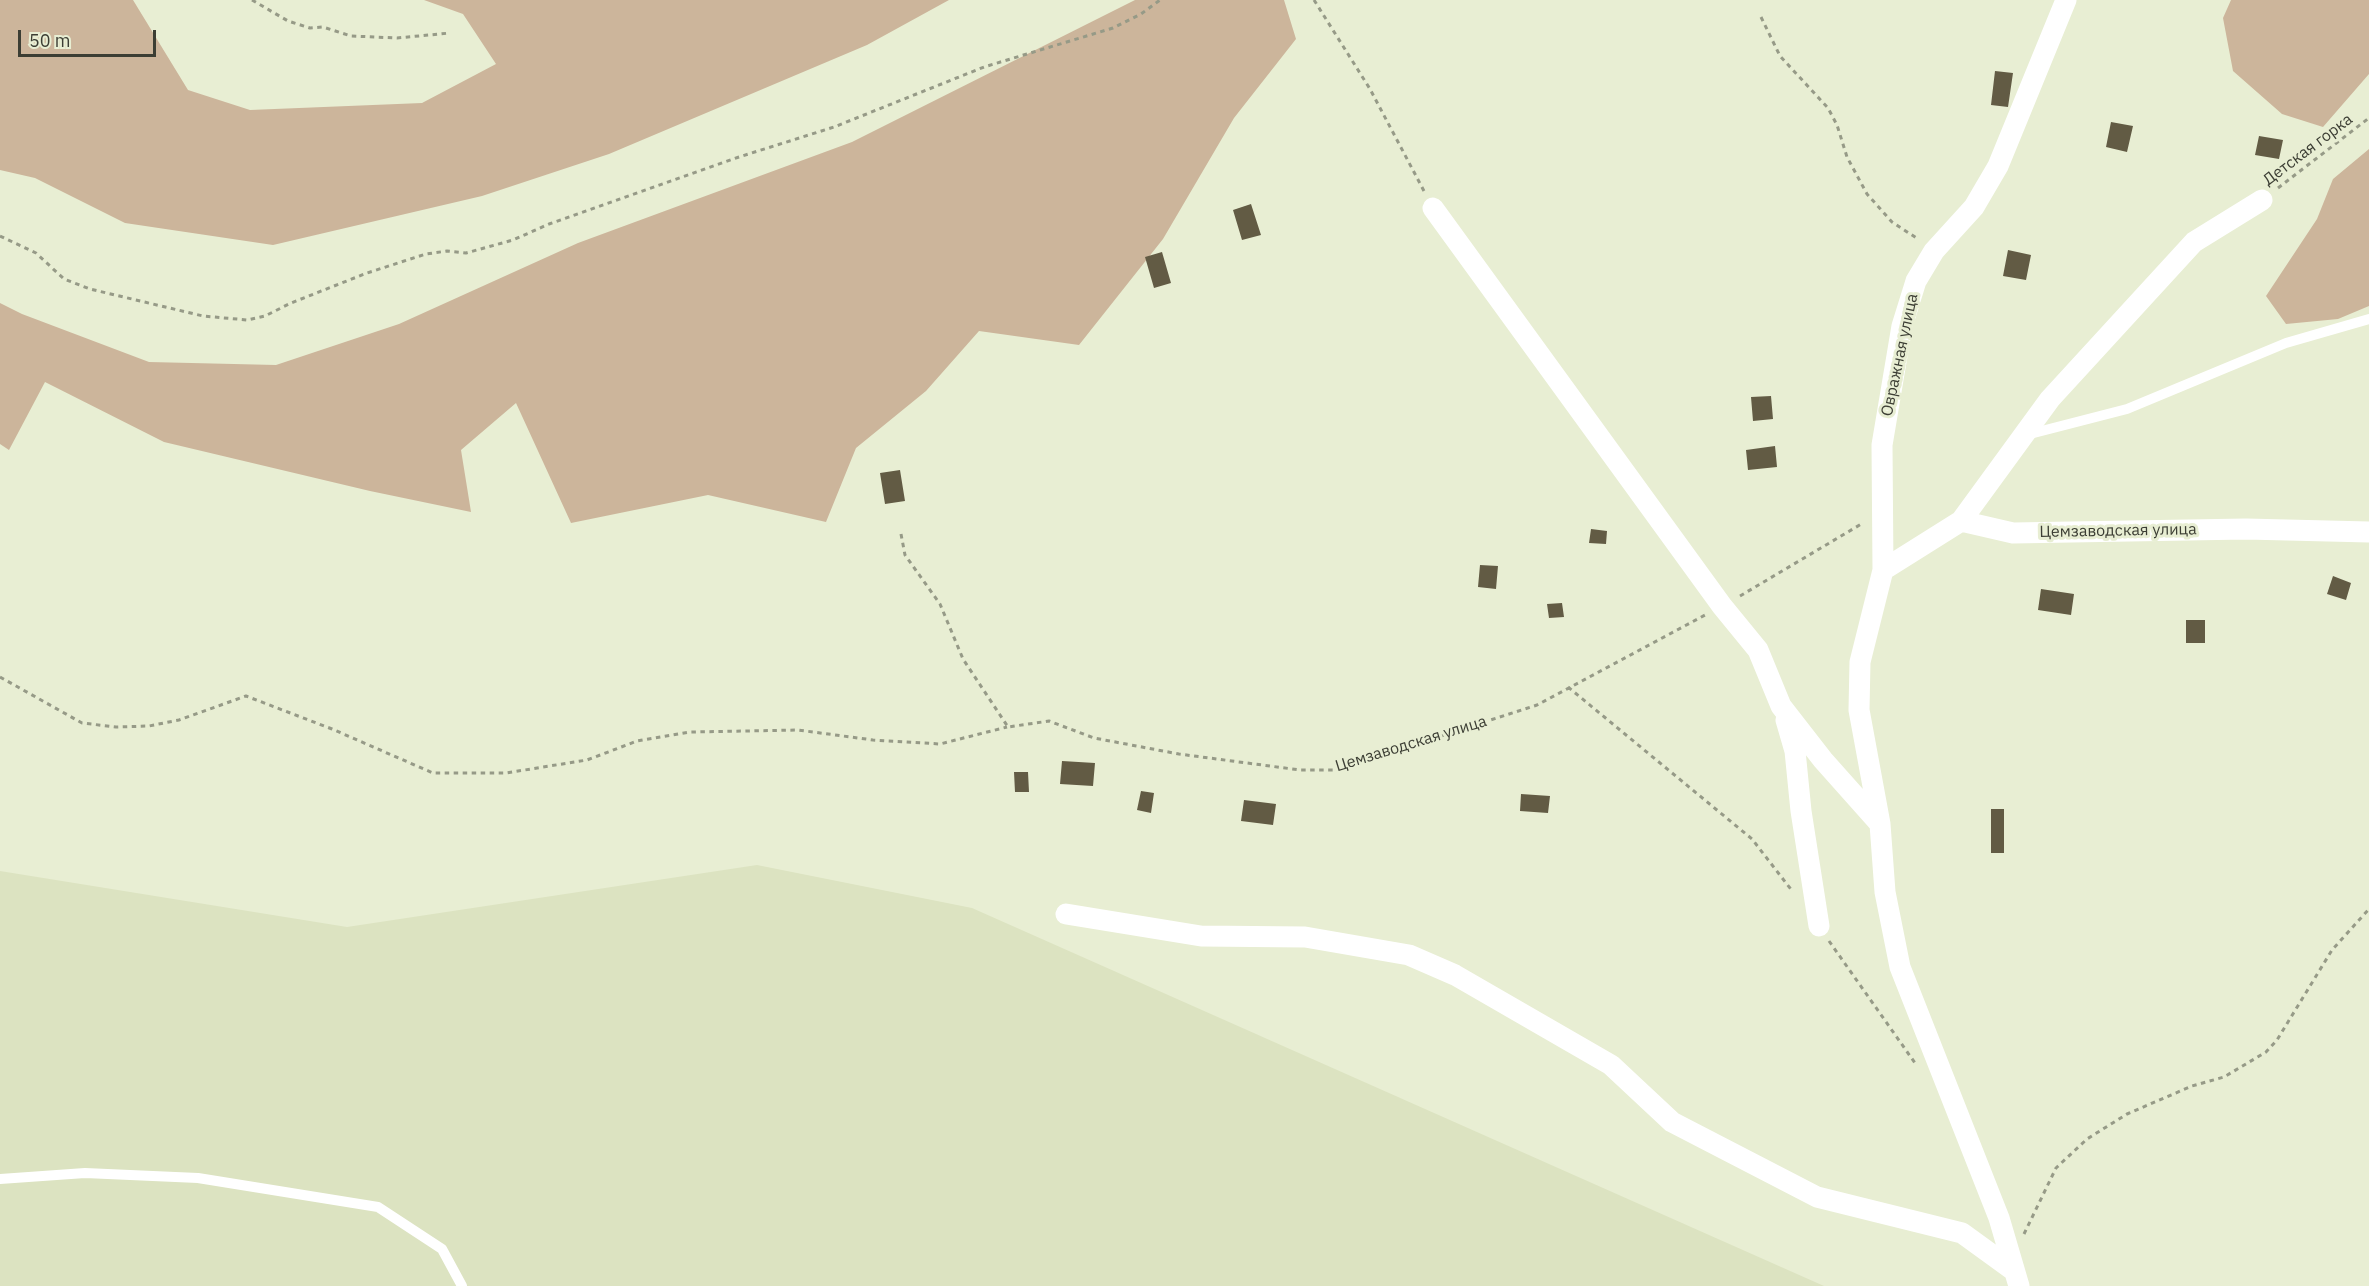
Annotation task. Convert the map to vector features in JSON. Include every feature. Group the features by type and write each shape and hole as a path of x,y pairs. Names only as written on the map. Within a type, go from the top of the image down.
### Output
{"street":[{"name":"Овражная улица","path":"2016,1278 1999,1218 1900,967 1885,892 1880,824 1859,711 1860,662 1883,570 1882,445 1902,326 1916,281 1934,251 1974,207 1998,166 2066,0"},
{"path":"1883,570 1961,521 2050,399 2194,242 2262,200"},
{"path":"1433,208 1722,606 1758,650 1781,706 1795,750 1801,811 1819,926"},
{"name":"Цемзаводская улица","path":"1961,521 2013,533 2246,529 2369,532"},
{"path":"1781,706 1823,760 1880,824"},
{"path":"1066,914 1201,936 1305,937 1409,956 1455,975 1611,1065 1672,1122 1817,1197 1962,1233 2016,1278"}],"lane":[{"path":"2021,436 2127,409 2286,343 2325,334 2369,319"},
{"path":"0,1179 85,1173 198,1178 378,1207 442,1249 462,1286"}],"path":[{"path":"252,0 288,21 310,28 323,27 351,36 378,39 450,33"},
{"path":"0,236 36,253 64,279 90,289 203,316 247,320 265,316 291,303 367,273 426,254 447,251 466,253 513,240 549,224 739,156 834,127 984,67 1113,28 1142,14 1160,0"},
{"path":"1314,0 1370,89 1433,208"},
{"path":"1761,17 1780,56 1828,108 1837,125 1847,157 1867,194 1892,222 1934,251"},
{"name":"Детская горка","path":"2262,200 2369,118"},
{"name":"Цемзаводская улица","path":"0,677 82,723 116,727 149,726 178,720 246,696 332,729 433,773 506,773 539,768 587,760 637,741 690,732 798,730 873,740 940,744 1008,727 1049,721 1094,738 1179,754 1300,771 1336,770 1537,705 1722,606 1883,512"},
{"path":"901,534 905,555 940,604 963,659 1008,727"},
{"path":"1568,687 1752,839 1799,900"},
{"path":"2022,1240 2056,1168 2087,1138 2127,1114 2192,1086 2224,1077 2266,1052 2277,1041 2332,950 2369,909"},
{"path":"1819,926 1920,1070"}],"shaded area":[{"path":"0,0 133,0 188,90 250,110 422,103 496,64 463,14 424,0 949,0 867,45 609,154 482,196 273,245 125,223 35,178 0,170"},
{"path":"1135,0 1284,0 1296,39 1234,118 1163,239 1079,345 979,331 926,391 856,448 826,522 708,495 571,523 516,403 461,450 471,512 370,491 164,442 45,382 9,450 0,444 0,303 22,314 149,362 276,365 399,324 578,243 852,142"},
{"path":"2231,0 2369,0 2369,74 2323,127 2282,114 2233,71 2223,18"},
{"path":"2369,149 2369,306 2338,319 2286,324 2266,296 2317,219 2333,179"},
{"path":"757,865 972,908 1824,1286 0,1286 0,871 347,927"}],"building":[{"path":"1995,71 2013,73 2008,107 1991,105"},
{"path":"2111,122 2133,126 2127,152 2106,147"},
{"path":"2259,136 2283,140 2279,159 2255,155"},
{"path":"1251,204 1261,235 1242,240 1233,210"},
{"path":"2008,250 2031,255 2026,280 2003,276"},
{"path":"1162,252 1171,283 1154,288 1145,257"},
{"path":"1771,396 1773,419 1753,421 1751,397"},
{"path":"1775,446 1777,467 1748,470 1746,450"},
{"path":"900,470 905,501 885,504 880,473"},
{"path":"1591,529 1607,531 1606,544 1589,543"},
{"path":"1480,565 1498,566 1496,589 1478,587"},
{"path":"2333,576 2351,583 2346,600 2327,594"},
{"path":"2041,589 2074,594 2071,615 2038,610"},
{"path":"1562,603 1564,617 1549,618 1547,604"},
{"path":"2186,620 2205,620 2205,643 2186,643"},
{"path":"1062,761 1095,763 1093,786 1060,784"},
{"path":"1014,772 1028,772 1029,792 1015,792"},
{"path":"1141,791 1154,793 1151,813 1137,810"},
{"path":"1521,794 1550,796 1548,813 1520,811"},
{"path":"1244,800 1276,804 1273,825 1241,821"},
{"path":"1991,809 2004,809 2004,853 1991,853"}]}
